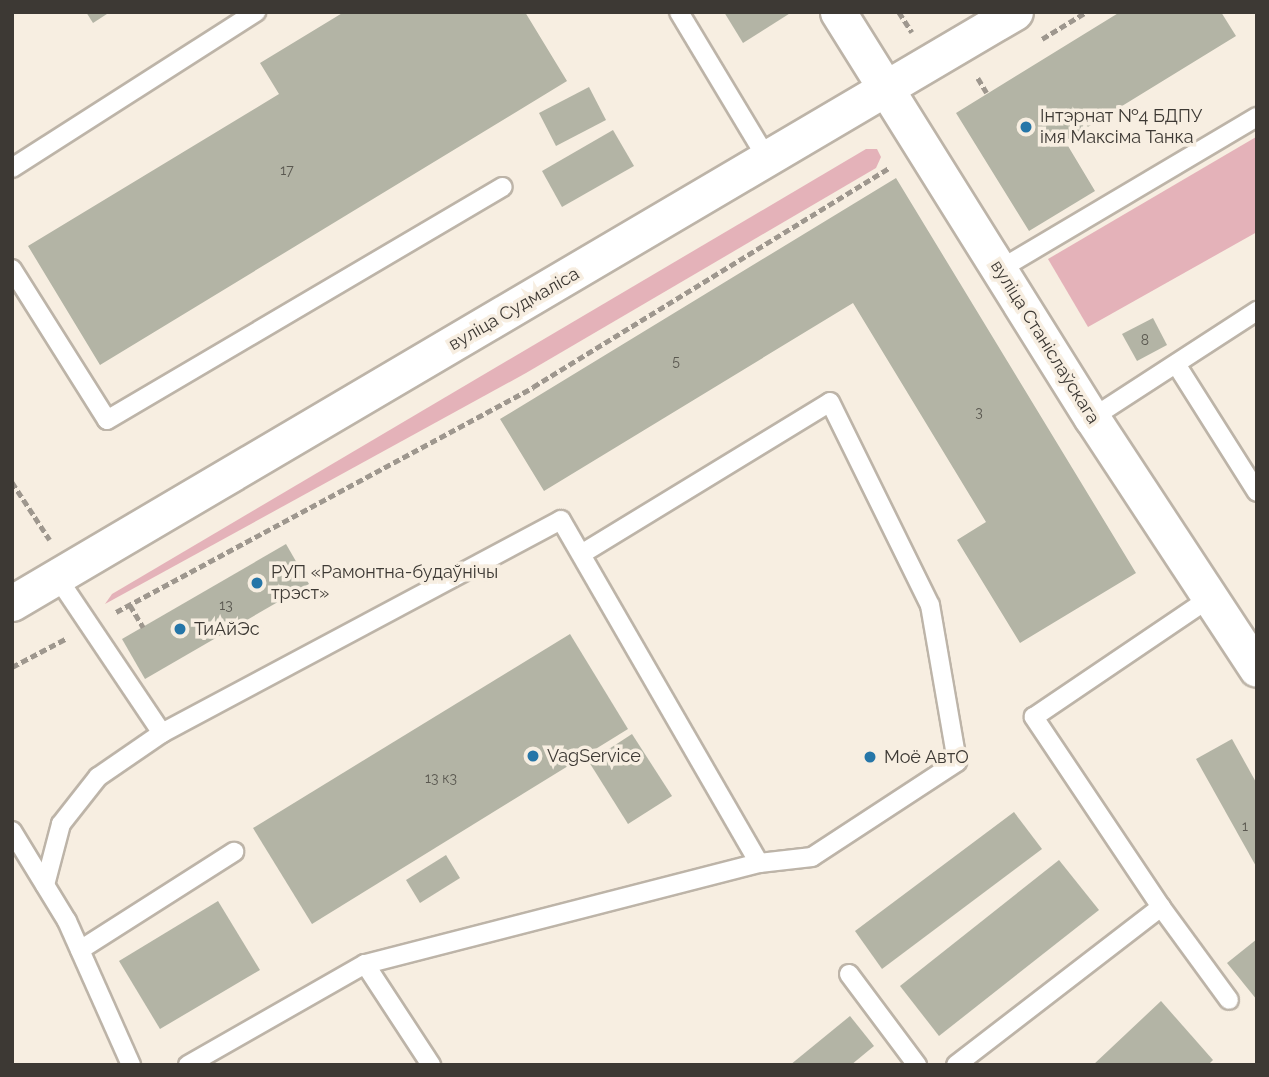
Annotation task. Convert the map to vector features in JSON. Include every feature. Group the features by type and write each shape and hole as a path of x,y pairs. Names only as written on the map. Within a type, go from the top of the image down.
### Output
{"street":[{"name":"вуліца Станіслаўскага","path":"838,12 1092,418 1257,669"},
{"name":"вуліца Судмаліса","path":"17,591 56,563 768,160 1015,12"}],"lane":[{"path":"12,169 256,12"},
{"path":"679,12 768,160"},
{"path":"999,270 1257,117"},
{"path":"12,269 107,420 503,187"},
{"path":"1092,418 1255,317"},
{"path":"1176,364 1257,492"},
{"path":"188,1065 365,964 758,863 812,857 957,762 930,605 830,402 583,553"},
{"path":"45,886 61,824 98,777 162,733 561,520 583,553 758,863"},
{"path":"56,563 90,626 162,733"},
{"path":"1210,598 1034,717 1161,906 1229,1000"},
{"path":"12,831 80,950 131,1065"},
{"path":"80,950 234,852"},
{"path":"956,1065 1161,906"},
{"path":"365,964 430,1065"},
{"path":"849,974 917,1065"}],"path":[{"path":"899,12 913,34"},
{"path":"978,78 987,93"},
{"path":"12,667 533,387 890,171 890,160"},
{"path":"12,482 56,563"},
{"path":"130,605 143,627"}],"shaded area":[{"path":"1256,137 1257,232 1088,327 1048,259"},
{"path":"866,149 877,149 881,157 876,168 526,373 105,604 112,594"}],"building":[{"path":"86,12 110,12 93,23"},
{"path":"344,12 525,12 567,81 100,365 28,246 279,94 260,63"},
{"path":"724,12 792,12 743,43"},
{"name":"Інтэрнат №4 БДПУ імя Максіма Танка","path":"1120,12 1221,12 1236,36 1065,141 1095,191 1029,231 956,113"},
{"path":"589,87 606,120 556,146 539,113"},
{"path":"613,130 634,166 562,207 542,171"},
{"path":"896,178 1136,573 1020,643 957,540 986,522 853,303 544,491 500,419"},
{"path":"1153,318 1167,345 1137,361 1122,334"},
{"path":"286,544 309,584 145,679 122,639"},
{"path":"570,634 628,729 312,924 253,828"},
{"path":"632,734 672,796 628,824 589,762"},
{"path":"1232,739 1257,784 1257,868 1196,759"},
{"path":"1014,812 1042,849 882,969 855,931"},
{"path":"446,855 460,878 420,903 406,880"},
{"path":"1059,860 1099,910 939,1036 900,986"},
{"path":"218,901 260,970 160,1029 119,961"},
{"path":"1257,939 1257,1000 1227,963"},
{"path":"1161,1001 1213,1060 1208,1065 1093,1065"},
{"path":"850,1016 874,1046 851,1065 790,1065"}],"place":[{"name":"Інтэрнат №4 БДПУ імя Максіма Танка","path":"1026,127"},
{"name":"РУП «Рамонтна-будаўнічы трэст»","path":"257,583"},
{"name":"ТиАйЭс","path":"180,629"},
{"name":"VagService","path":"533,756"},
{"name":"Моё АвтО","path":"870,757"}]}
